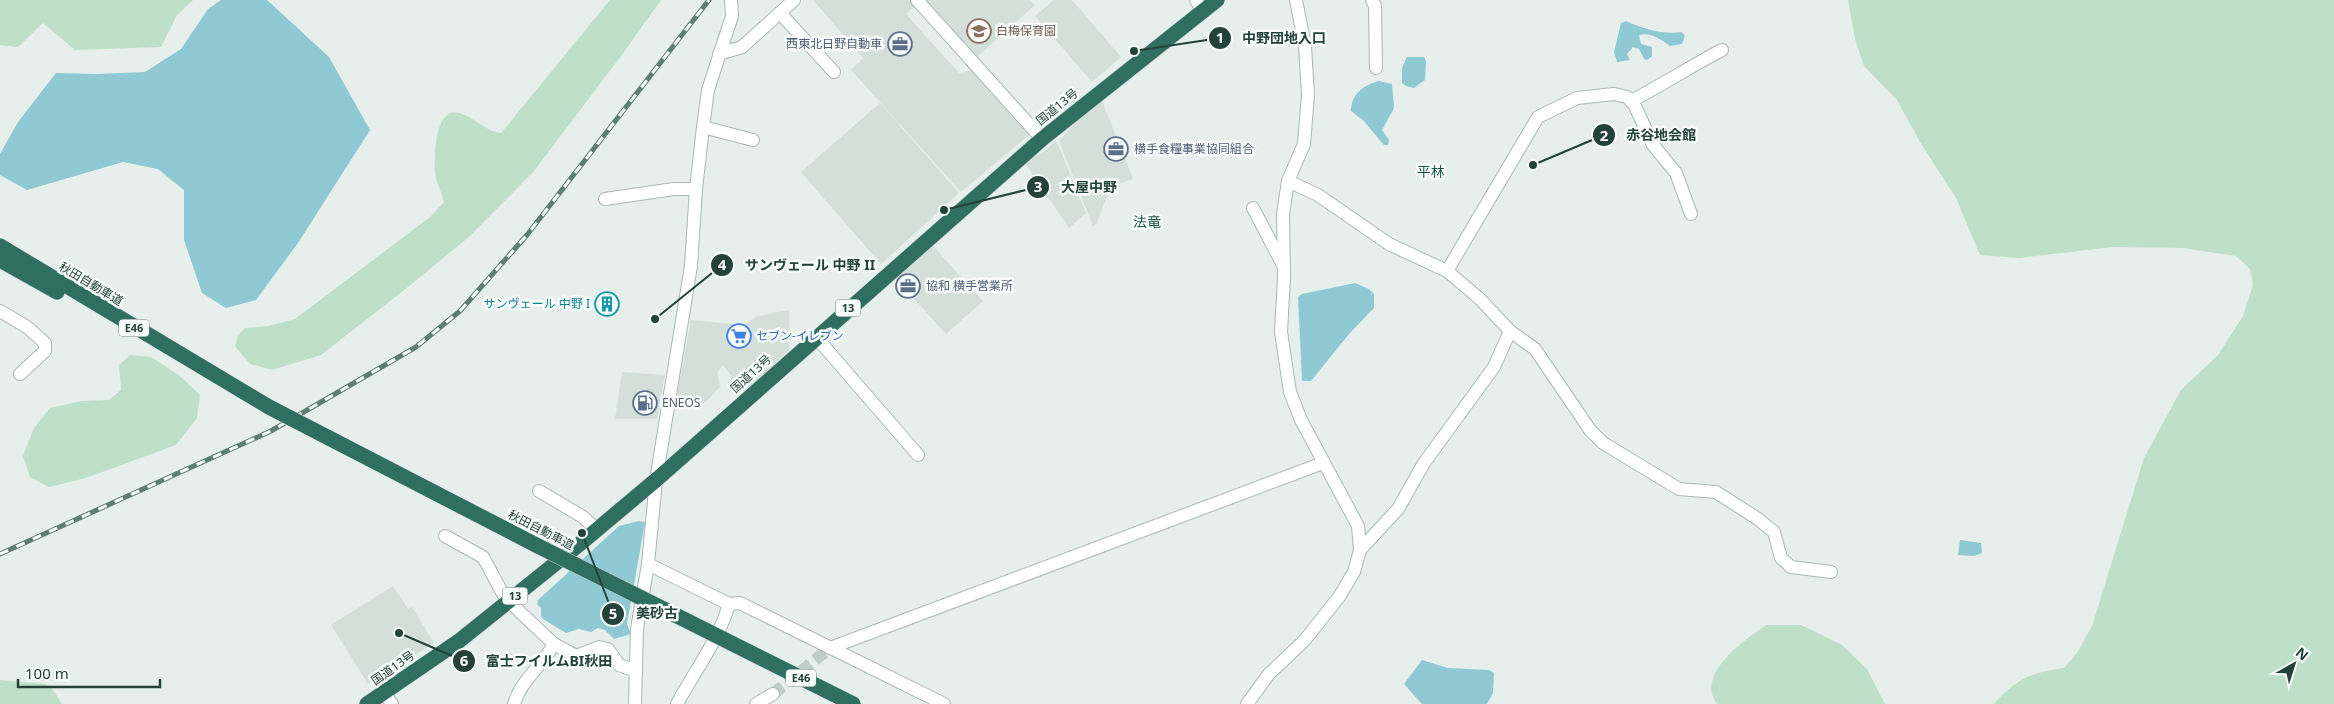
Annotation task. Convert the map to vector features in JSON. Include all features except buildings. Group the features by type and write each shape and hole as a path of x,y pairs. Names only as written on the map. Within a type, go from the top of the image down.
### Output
{"highway":[{"name":"国道13号","path":"367,704 388,698 597,530 1042,139 1199,6 1218,0"},
{"name":"秋田自動車道","path":"0,246 269,407"},
{"name":"秋田自動車道","path":"0,260 269,407 536,545 853,704"}],"street":[{"path":"635,704 637,629 648,564 656,480 691,266 696,189 708,90 719,54 728,35 732,16 731,0"},
{"path":"719,54 742,47 794,0"},
{"path":"917,0 1042,139"},
{"path":"1247,704 1269,674 1304,641 1339,598 1354,572 1360,550 1358,526 1301,420 1290,392 1282,332 1283,214 1288,181 1304,144 1308,95 1305,46 1296,0"},
{"path":"1372,0 1374,6 1376,68"},
{"path":"780,12 834,72"},
{"path":"1631,101 1665,83 1686,68 1722,50"},
{"path":"1448,271 1538,117 1577,98 1614,94 1627,97 1634,104 1653,145 1676,174 1691,214"},
{"path":"703,127 753,140"},
{"path":"1288,181 1318,195 1389,244 1448,271 1480,299 1510,331 1535,349 1590,430 1603,443 1678,489 1716,492 1751,514 1774,532 1781,558 1791,567 1831,572"},
{"path":"605,199 674,188 696,189"},
{"path":"1253,208 1284,267"},
{"path":"0,311 27,327 45,343 45,351 20,374"},
{"path":"1360,550 1398,509 1424,463 1494,367 1510,331"},
{"path":"816,336 918,455"},
{"path":"830,648 1323,463"},
{"path":"539,490 583,517 597,530"},
{"path":"445,536 483,557 509,601 554,644 576,656 599,646 608,649 619,665 636,671"},
{"path":"648,564 729,604 740,603 944,704"},
{"path":"677,704 707,651 729,604"},
{"path":"514,704 518,691 542,664 554,644"},
{"path":"756,704 773,694"}],"shaded area":[{"path":"813,0 911,0 916,5 906,14 959,73 973,70 1030,134 961,192 851,70 863,58"},
{"name":"白梅保育園","path":"925,0 1030,0 1035,5 976,58"},
{"path":"1054,0 1072,0 1121,57 1092,82 1035,16"},
{"path":"1102,101 1133,179 1110,187 1113,194 1106,198 1097,223 1093,226 1059,141 1082,116"},
{"path":"880,103 959,193 881,264 801,172"},
{"path":"1056,140 1086,213 1069,228 1024,162 1046,150"},
{"path":"930,243 983,301 946,334 894,277"},
{"path":"789,310 789,350 745,393 723,365 717,372 720,387 706,402 674,411 691,320 744,325 758,316"},
{"path":"622,372 665,375 657,419 615,419"},
{"path":"393,586 408,609 412,607 434,643 368,684 331,625"}],"green space":[{"path":"0,0 193,0 177,15 161,47 75,50 43,23 18,47 0,45"},
{"path":"610,0 661,0 534,171 470,236 321,355 272,370 250,364 235,346 238,335 245,328 268,326 295,319 430,217 444,202 436,176 435,156 437,134 445,117 451,113 460,113 490,130 501,133"},
{"path":"1848,0 2334,0 2334,704 1994,704 2009,688 2025,678 2064,668 2077,653 2092,626 2144,458 2181,390 2218,355 2243,316 2253,285 2250,269 2236,256 2183,248 2113,247 2019,258 1980,255 1956,198 1920,142 1897,100 1864,66 1855,39"},
{"path":"130,355 151,357 180,376 200,395 197,418 176,445 86,478 49,487 30,477 23,456 34,428 50,408 82,401 109,400 121,390 119,365"},
{"path":"1766,625 1801,625 1842,645 1867,669 1885,704 1717,704 1712,693 1712,681 1717,670 1735,649"},
{"path":"0,680 46,684 52,688 62,704 0,704"}],"water":[{"path":"221,0 267,0 329,57 370,130 298,243 256,300 226,308 202,293 184,240 184,190 158,169 123,162 27,190 0,175 0,154 18,122 56,73 145,72 181,49 208,9"},
{"path":"1626,21 1653,31 1667,33 1682,32 1685,36 1682,44 1670,46 1651,35 1639,35 1641,44 1652,47 1652,56 1647,60 1644,59 1639,49 1633,47 1627,54 1630,60 1617,62 1614,52 1621,23"},
{"path":"1407,57 1424,57 1426,61 1425,80 1414,88 1402,83 1402,68"},
{"path":"1379,81 1392,84 1394,108 1382,130 1389,140 1388,145 1384,145 1363,120 1351,111 1353,100 1359,91"},
{"path":"1355,283 1369,289 1374,294 1374,308 1349,334 1311,381 1302,381 1298,297 1302,294"},
{"path":"639,521 645,522 627,624 631,634 614,639 605,630 598,628 591,632 579,629 566,633 543,619 541,608 537,604 538,600 619,526"},
{"path":"1960,540 1981,543 1982,553 1974,556 1958,555"},
{"path":"1422,660 1448,668 1489,670 1494,673 1493,693 1487,704 1422,704 1404,684"}],"tunnel":[{"path":"773,694 830,648"}],"railway":[{"path":"0,554 271,431 416,347 460,311 527,235 709,0"}],"place":[{"name":"白梅保育園","path":"979,31"},
{"name":"西東北日野自動車","path":"900,44"},
{"name":"中野団地入口","path":"1134,51"},
{"name":"横手食糧事業協同組合","path":"1116,149"},
{"name":"赤谷地会館","path":"1533,165"},
{"name":"大屋中野","path":"944,210"},
{"name":"協和 横手営業所","path":"908,286"},
{"name":"サンヴェール 中野 I","path":"607,304"},
{"name":"サンヴェール 中野 II","path":"655,319"},
{"name":"セブン-イレブン","path":"739,336"},
{"name":"ENEOS","path":"645,403"},
{"name":"美砂古","path":"582,533"},
{"name":"富士フイルムBI秋田","path":"399,633"}],"district":[{"name":"平林","path":"1431,172"},
{"name":"法竜","path":"1147,222"}]}
